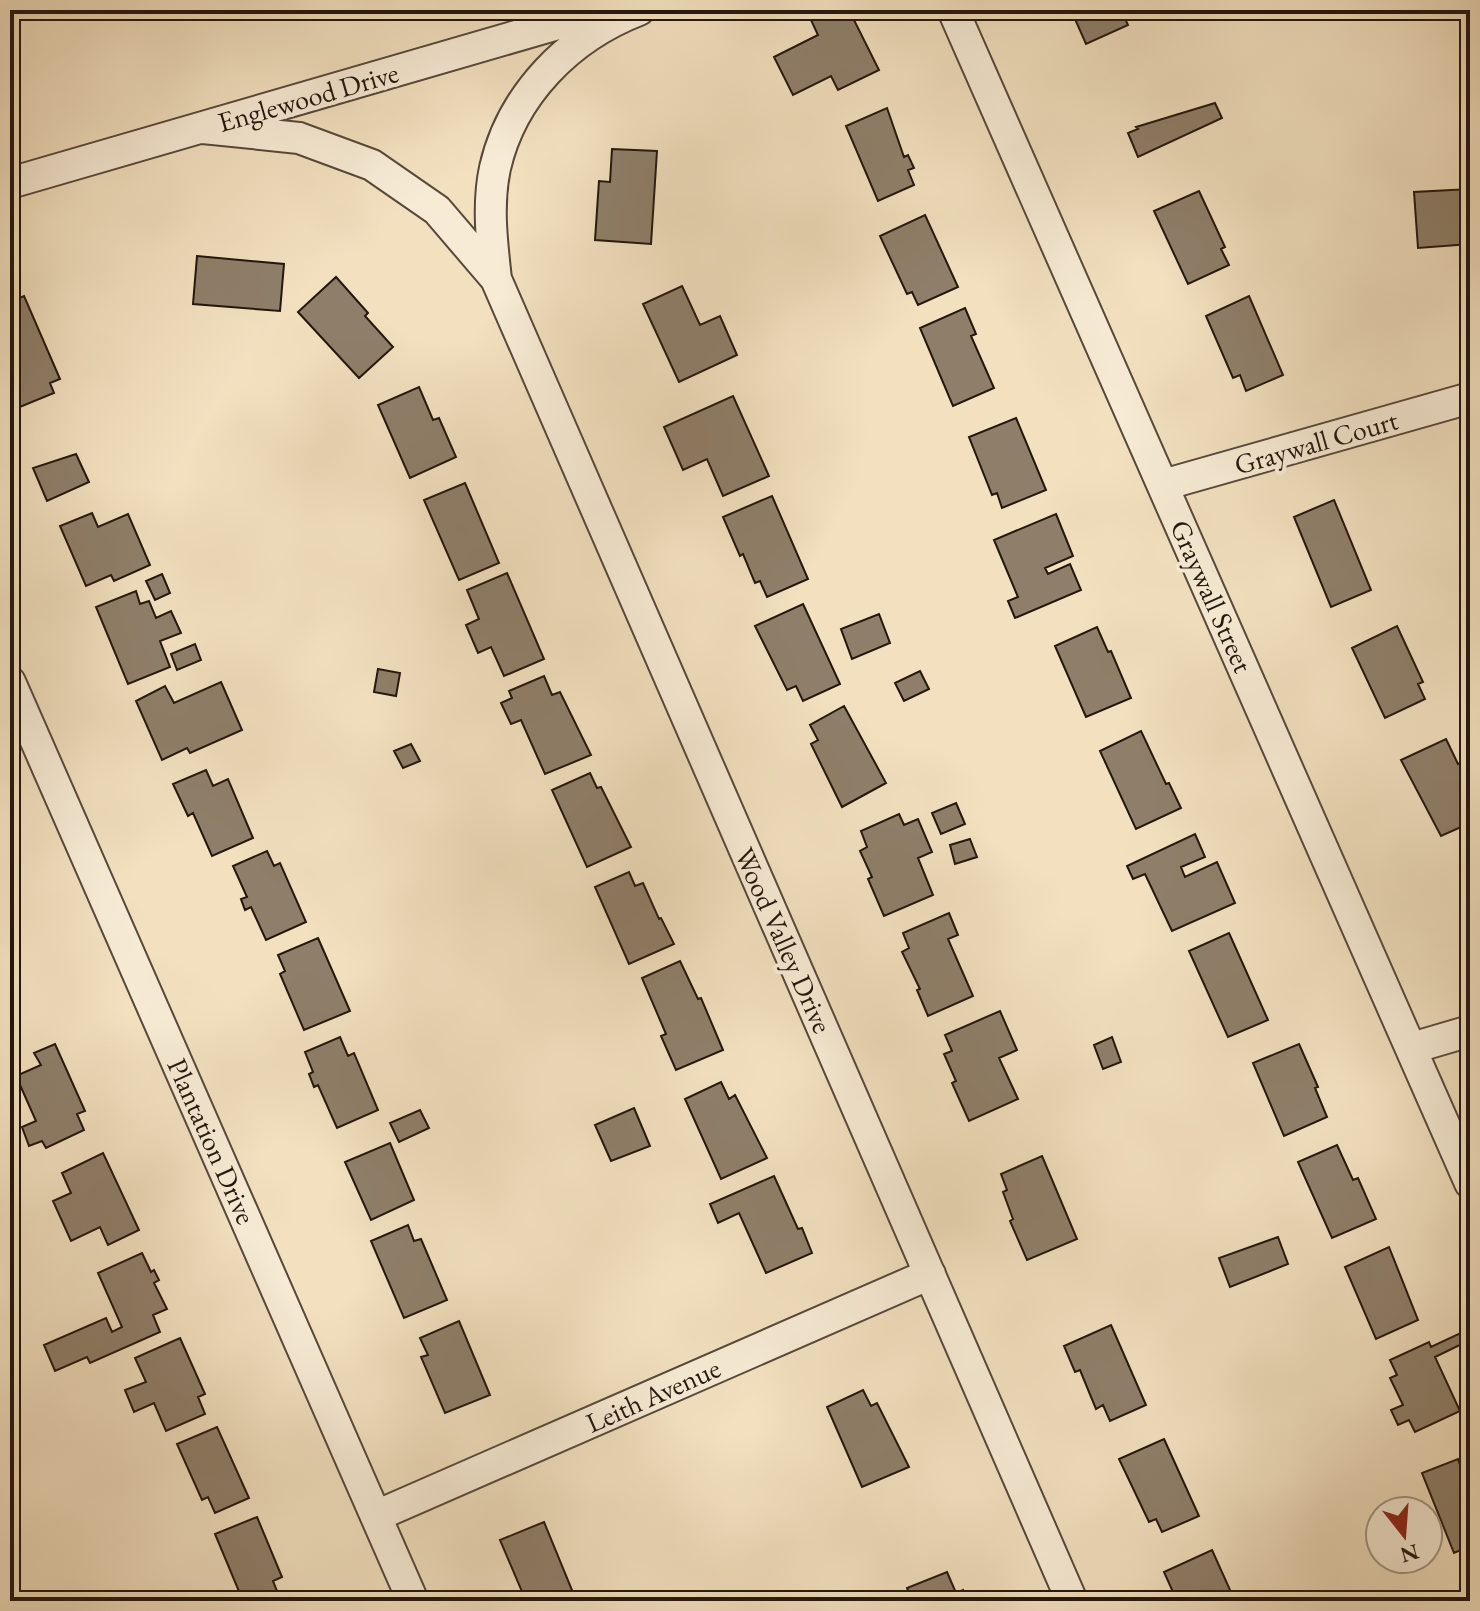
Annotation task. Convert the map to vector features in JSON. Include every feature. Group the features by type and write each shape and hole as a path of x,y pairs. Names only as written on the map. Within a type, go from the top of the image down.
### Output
{"street":[{"name":"Englewood Drive","path":"10,183 606,10"},
{"name":"Wood Valley Drive","path":"496,279 490,223 495,168 514,118 540,79 572,46 612,20 639,10"},
{"name":"Graywall Street","path":"953,10 1470,1183"},
{"name":"Wood Valley Drive","path":"203,128 299,138 372,165 437,210 496,279 1072,1601"},
{"name":"Graywall Court","path":"1163,485 1470,398"},
{"name":"Plantation Drive","path":"10,682 413,1601"},
{"path":"1412,1048 1470,1031"},
{"name":"Leith Avenue","path":"376,1516 930,1274"}],"building":[{"path":"831,10 849,10 879,70 838,90 831,76 793,95 774,57 818,35 811,20"},
{"path":"1071,10 1121,10 1128,25 1086,44"},
{"path":"1215,103 1222,118 1138,157 1128,133 1138,129 1136,127"},
{"path":"887,108 904,157 908,155 914,168 908,170 914,185 878,201 846,126"},
{"path":"612,149 657,151 651,244 595,240 599,181 610,182"},
{"path":"1470,189 1470,244 1418,248 1414,192"},
{"path":"1199,191 1225,247 1221,249 1229,265 1188,284 1154,211"},
{"path":"925,215 958,287 918,305 912,292 907,294 880,236"},
{"path":"197,256 284,264 280,311 193,304"},
{"path":"336,277 393,347 359,378 298,312"},
{"path":"682,286 700,325 720,316 737,355 679,382 643,304"},
{"path":"24,296 60,379 50,383 54,393 10,411 10,302"},
{"path":"1249,296 1283,375 1246,391 1240,375 1233,378 1206,316"},
{"path":"965,308 976,334 971,336 994,388 953,406 920,328"},
{"path":"419,387 433,420 439,418 456,457 410,478 378,405"},
{"path":"733,396 769,476 723,496 707,459 683,470 664,427"},
{"path":"1016,418 1046,490 1002,508 997,493 992,495 969,437"},
{"path":"76,454 89,482 47,501 33,468"},
{"path":"465,483 499,563 459,580 424,500"},
{"path":"772,496 808,579 767,597 760,581 755,583 743,554 740,556 723,517"},
{"path":"1334,500 1371,590 1331,607 1294,517"},
{"path":"92,513 98,527 128,514 150,565 114,581 111,575 86,586 60,526"},
{"path":"1056,514 1073,556 1045,568 1048,574 1070,564 1081,590 1015,618 1008,601 1018,597 994,540"},
{"path":"507,573 544,659 504,676 491,647 478,653 466,625 479,619 467,590"},
{"path":"162,574 170,593 155,600 146,581"},
{"path":"136,591 140,604 149,601 156,618 171,611 181,633 160,641 170,667 128,684 96,607"},
{"path":"803,604 840,684 803,701 796,686 787,690 755,626"},
{"path":"879,614 890,643 852,659 841,629"},
{"path":"1397,626 1423,682 1418,684 1425,699 1385,718 1352,648"},
{"path":"1097,627 1131,698 1086,717 1055,646"},
{"path":"195,644 201,660 177,670 171,654"},
{"path":"378,669 400,673 396,696 374,692"},
{"path":"920,671 929,689 904,701 895,683"},
{"path":"544,676 552,695 560,692 591,755 545,774 521,720 511,724 501,703 512,698 509,691"},
{"path":"221,682 242,730 190,753 187,748 162,760 136,701 165,686 174,703"},
{"path":"844,706 886,783 842,807 811,744 818,740 810,725"},
{"path":"1141,731 1181,808 1136,829 1100,751"},
{"path":"1446,739 1458,764 1468,760 1470,764 1470,780 1466,782 1470,790 1470,823 1441,836 1401,760"},
{"path":"411,744 420,761 403,768 394,751"},
{"path":"206,770 213,786 228,779 253,838 212,856 193,813 188,816 173,784"},
{"path":"590,773 597,788 601,787 631,847 587,867 552,790"},
{"path":"956,803 965,824 941,834 932,813"},
{"path":"899,814 904,825 918,819 932,852 918,858 933,895 884,916 860,851 867,847 861,831"},
{"path":"1195,834 1205,857 1181,867 1185,877 1217,862 1235,903 1172,931 1145,874 1133,879 1127,866"},
{"path":"970,839 977,857 955,864 950,845"},
{"path":"267,851 274,866 280,863 306,922 266,940 251,907 245,910 241,899 247,897 233,866"},
{"path":"629,872 635,886 643,883 674,944 629,964 595,887"},
{"path":"949,913 958,935 948,939 973,996 928,1016 917,990 920,989 902,952 909,948 903,933"},
{"path":"1229,933 1268,1020 1228,1037 1189,951"},
{"path":"318,938 350,1011 304,1030 280,974 285,971 278,955"},
{"path":"680,961 698,999 701,998 723,1050 676,1070 661,1036 666,1034 642,978"},
{"path":"1000,1011 1017,1050 999,1058 1018,1099 969,1121 952,1083 956,1081 944,1054 952,1051 945,1035"},
{"path":"340,1037 348,1056 354,1053 378,1110 337,1128 318,1085 314,1087 309,1074 313,1072 305,1052"},
{"path":"1112,1037 1121,1062 1103,1069 1094,1045"},
{"path":"55,1044 85,1111 77,1114 84,1130 46,1148 42,1141 29,1146 22,1127 36,1121 16,1076 41,1065 34,1053"},
{"path":"1299,1044 1327,1117 1284,1136 1253,1063"},
{"path":"721,1082 729,1099 735,1095 767,1158 721,1179 685,1099"},
{"path":"634,1108 650,1146 611,1161 595,1125"},
{"path":"420,1110 429,1128 399,1142 390,1123"},
{"path":"390,1143 414,1200 371,1220 345,1162"},
{"path":"1337,1145 1353,1180 1358,1178 1376,1219 1332,1238 1298,1162"},
{"path":"103,1153 139,1230 108,1245 100,1227 71,1241 53,1201 71,1193 62,1173"},
{"path":"1042,1156 1077,1239 1027,1260 1010,1221 1013,1219 1003,1192 1007,1190 1001,1174"},
{"path":"774,1176 812,1253 766,1273 739,1213 718,1223 710,1204"},
{"path":"408,1225 414,1241 421,1239 447,1300 404,1318 371,1241"},
{"path":"1278,1237 1288,1264 1230,1287 1219,1258"},
{"path":"1389,1247 1418,1320 1376,1339 1345,1267"},
{"path":"142,1253 151,1272 154,1270 159,1280 154,1283 167,1309 153,1315 160,1332 90,1363 87,1357 55,1371 44,1345 106,1318 112,1332 122,1327 98,1273"},
{"path":"459,1321 490,1395 445,1413 421,1357 428,1355 420,1338"},
{"path":"1111,1325 1146,1405 1110,1421 1103,1405 1096,1409 1080,1370 1075,1372 1064,1346"},
{"path":"1465,1331 1470,1340 1435,1357 1460,1411 1415,1432 1409,1420 1398,1425 1391,1410 1403,1405 1390,1378 1397,1375 1390,1360 1429,1342 1431,1347"},
{"path":"180,1338 205,1394 198,1397 205,1414 166,1431 154,1403 134,1412 125,1390 146,1382 135,1358"},
{"path":"863,1390 871,1406 877,1403 909,1467 862,1487 827,1407"},
{"path":"217,1427 249,1498 215,1513 208,1497 202,1500 177,1444"},
{"path":"1164,1439 1199,1516 1162,1532 1156,1519 1149,1522 1119,1459"},
{"path":"1458,1459 1463,1474 1470,1471 1470,1546 1454,1553 1444,1528 1444,1495 1431,1495 1422,1473"},
{"path":"257,1517 282,1577 273,1581 279,1596 267,1601 243,1601 215,1534"},
{"path":"544,1522 574,1595 560,1601 526,1601 500,1540"},
{"path":"1212,1550 1235,1601 1195,1601 1192,1595 1177,1601 1164,1572"},
{"path":"947,1572 956,1593 963,1590 967,1601 913,1601 907,1588"}]}
